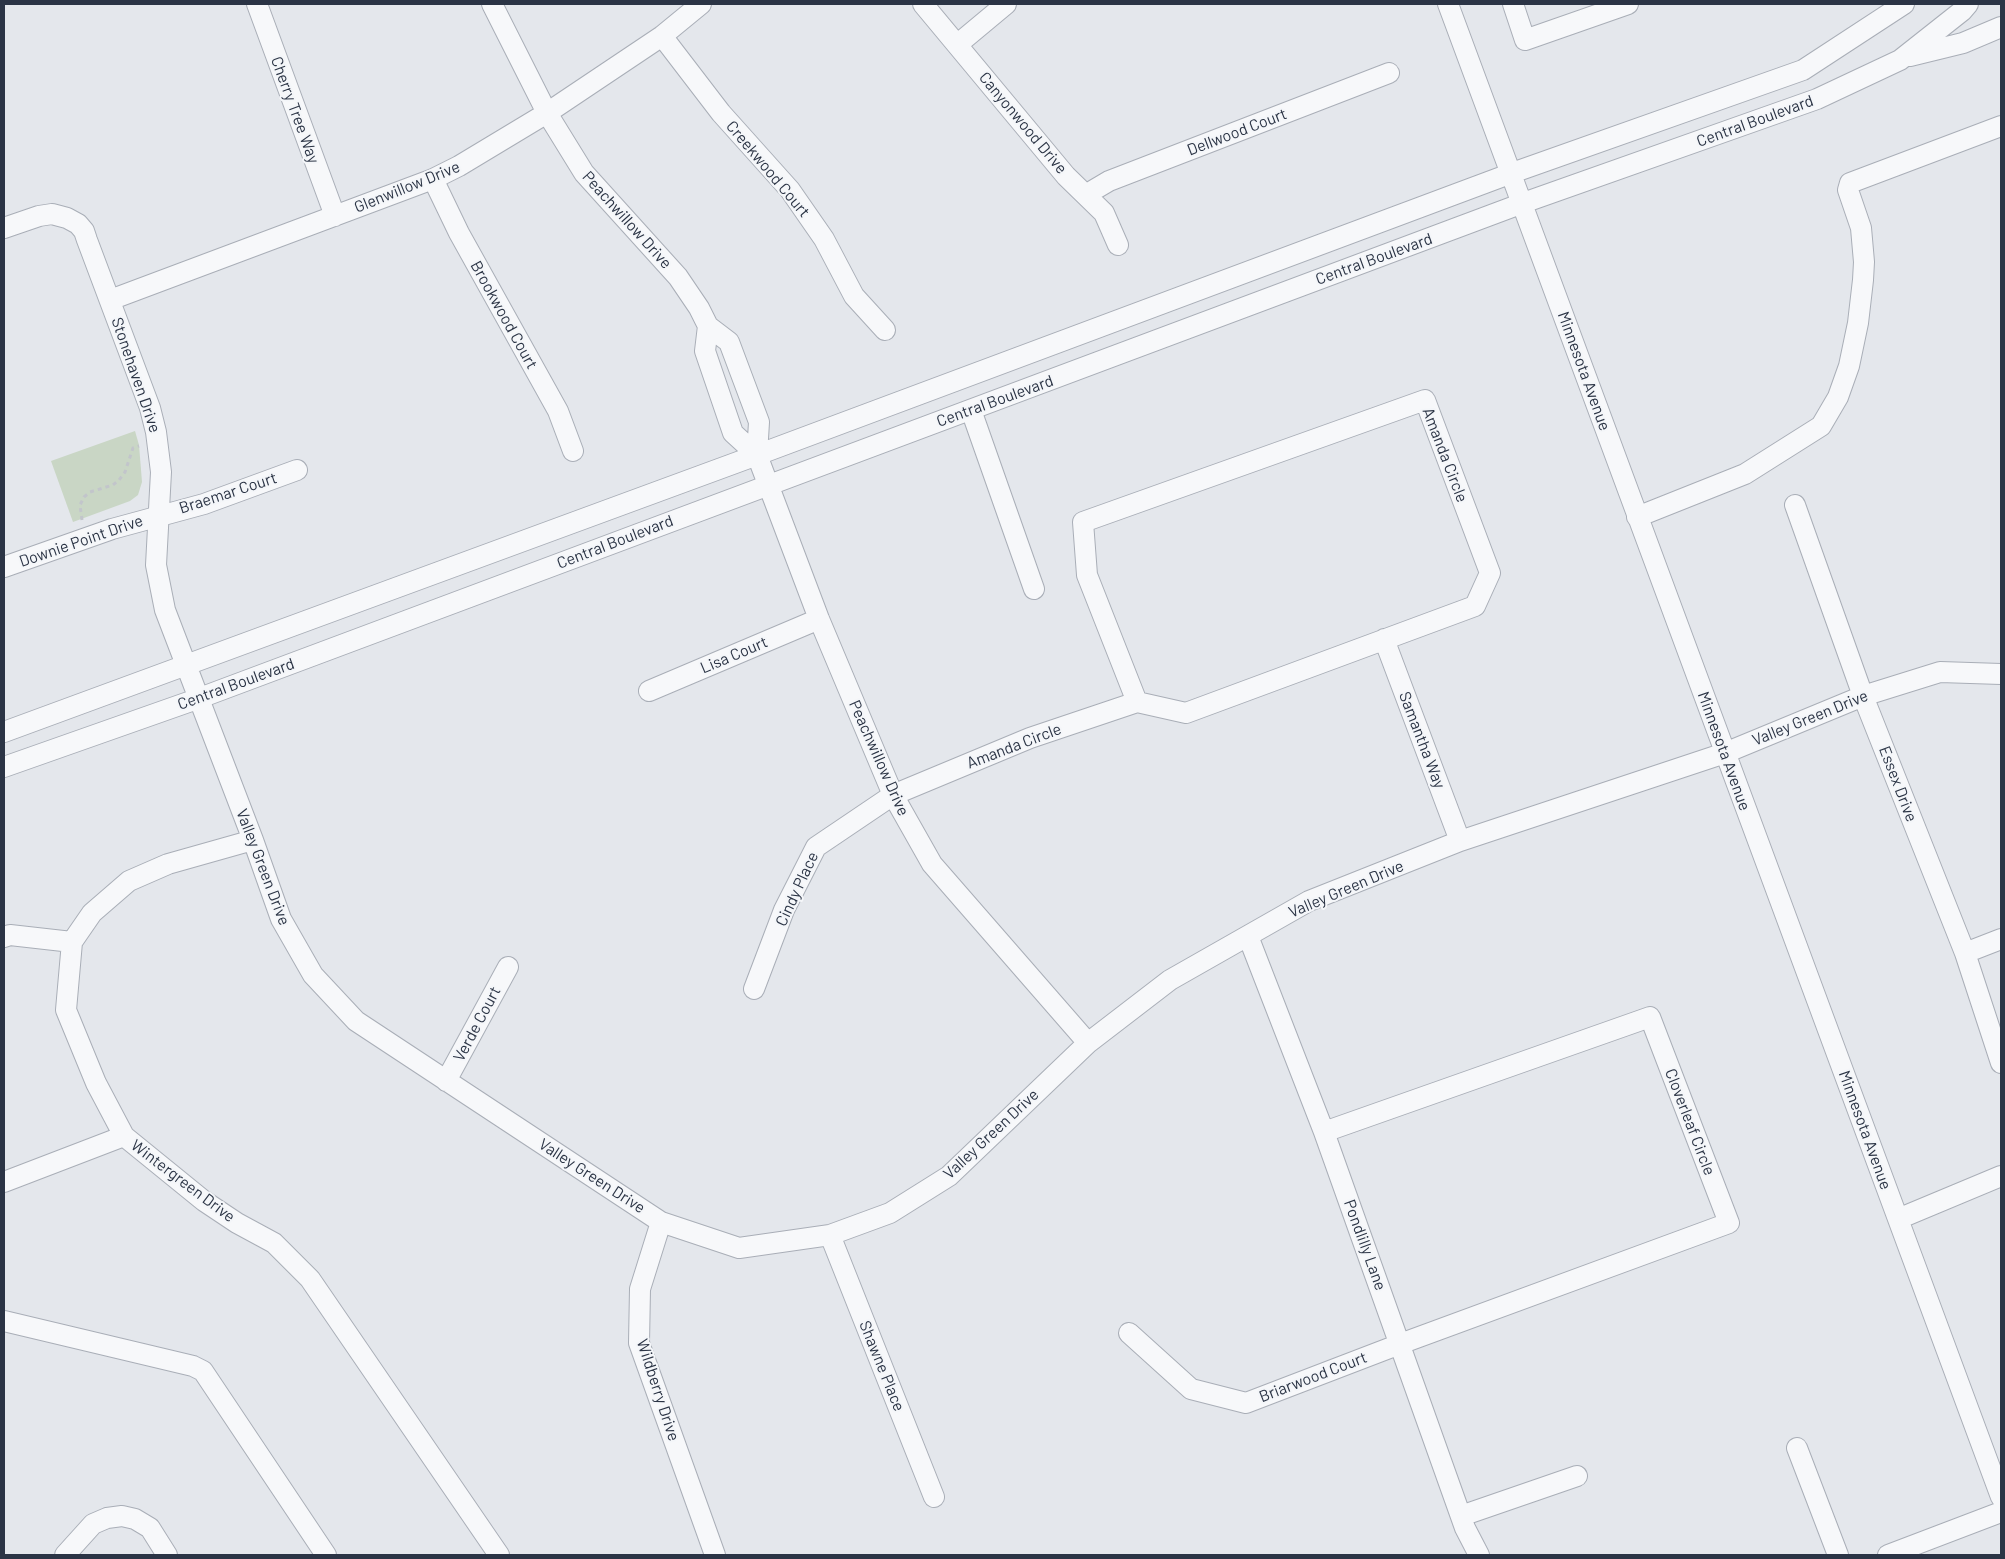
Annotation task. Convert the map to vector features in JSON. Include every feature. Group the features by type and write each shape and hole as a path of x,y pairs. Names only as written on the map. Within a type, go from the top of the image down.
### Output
{"street":[{"name":"Cherry Tree Way","path":"257,4 335,216"},
{"name":"Peachwillow Drive","path":"492,4 547,113 584,172 678,277 699,308 708,326 729,342 759,422 757,455 819,619 893,795 932,864 1088,1043"},
{"name":"Glenwillow Drive","path":"110,300 433,179 459,166 547,113 662,36 701,4"},
{"name":"Canyonwood Drive","path":"923,4 1066,176 1087,194 1104,213 1118,245"},
{"path":"958,44 1006,4"},
{"name":"Minnesota Avenue","path":"1448,4 2001,1497"},
{"path":"1512,4 1525,40 1628,4"},
{"name":"Central Boulevard","path":"4,732 757,455 1512,173 1803,70 1904,4"},
{"name":"Central Boulevard","path":"4,767 197,699 1523,203 1818,99 1903,58 1962,11 1968,4"},
{"path":"1903,58 1963,43 2001,27"},
{"name":"Creekwood Court","path":"662,36 721,113 790,190 824,239 854,296 885,330"},
{"name":"Dellwood Court","path":"1087,194 1109,181 1389,73"},
{"path":"1637,517 1746,474 1821,426 1838,397 1849,366 1858,314 1864,262 1861,228 1848,190 1850,183 2001,126"},
{"name":"Brookwood Court","path":"433,179 459,234 558,412 573,452"},
{"name":"Stonehaven Drive","path":"4,228 39,216 52,214 67,218 78,224 84,231 156,432 161,472 156,556 159,587 164,610 185,667"},
{"name":"Peachwillow Drive","path":"708,326 705,351 733,433 757,455"},
{"name":"Amanda Circle","path":"893,795 1030,738 1137,702 1186,713 1474,606 1490,573 1425,400 1082,522 1087,575 1137,702"},
{"path":"971,410 1034,589"},
{"name":"Braemar Court","path":"158,515 204,504 297,470"},
{"name":"Essex Drive","path":"1795,505 1864,696 1964,953 2001,1063"},
{"name":"Downie Point Drive","path":"4,567 158,515"},
{"name":"Lisa Court","path":"649,691 819,619"},
{"name":"Samantha Way","path":"1384,639 1460,841"},
{"name":"Valley Green Drive","path":"185,667 253,840 281,919 312,976 356,1021 661,1222 739,1248 830,1235 890,1213 949,1176 1088,1043 1170,980 1309,901 1460,841 1725,753 1864,696 1940,672 2001,674"},
{"name":"Cindy Place","path":"754,989 784,910 816,846 893,795"},
{"name":"Wintergreen Drive","path":"253,840 168,864 129,881 92,913 72,942 66,1010 96,1083 124,1136 204,1201 236,1223 274,1243 310,1280 499,1555"},
{"path":"4,937 10,935 72,942"},
{"name":"Pondlilly Lane","path":"1248,936 1324,1132 1461,1516 1479,1555"},
{"path":"1964,953 2001,939"},
{"name":"Verde Court","path":"446,1081 508,967"},
{"name":"Cloverleaf Circle","path":"1324,1132 1650,1017 1729,1223 1400,1344"},
{"path":"4,1182 124,1136"},
{"path":"1898,1219 2001,1176"},
{"name":"Wildberry Drive","path":"661,1222 640,1289 640,1343 713,1555"},
{"name":"Shawne Place","path":"830,1235 934,1497"},
{"path":"4,1321 193,1366 203,1371 326,1555"},
{"name":"Briarwood Court","path":"1129,1333 1190,1389 1246,1403 1400,1344"},
{"path":"1797,1448 1838,1555"},
{"path":"1461,1516 1577,1476"},
{"path":"1888,1555 2001,1512"},
{"path":"65,1555 93,1524 107,1518 122,1516 135,1519 150,1528 168,1555"}],"path":[{"path":"82,521 80,505 84,497 90,492 113,485 120,480 125,472 133,448 141,446"}],"green space":[{"path":"135,431 139,445 142,482 138,495 130,501 73,522 51,461"}]}
